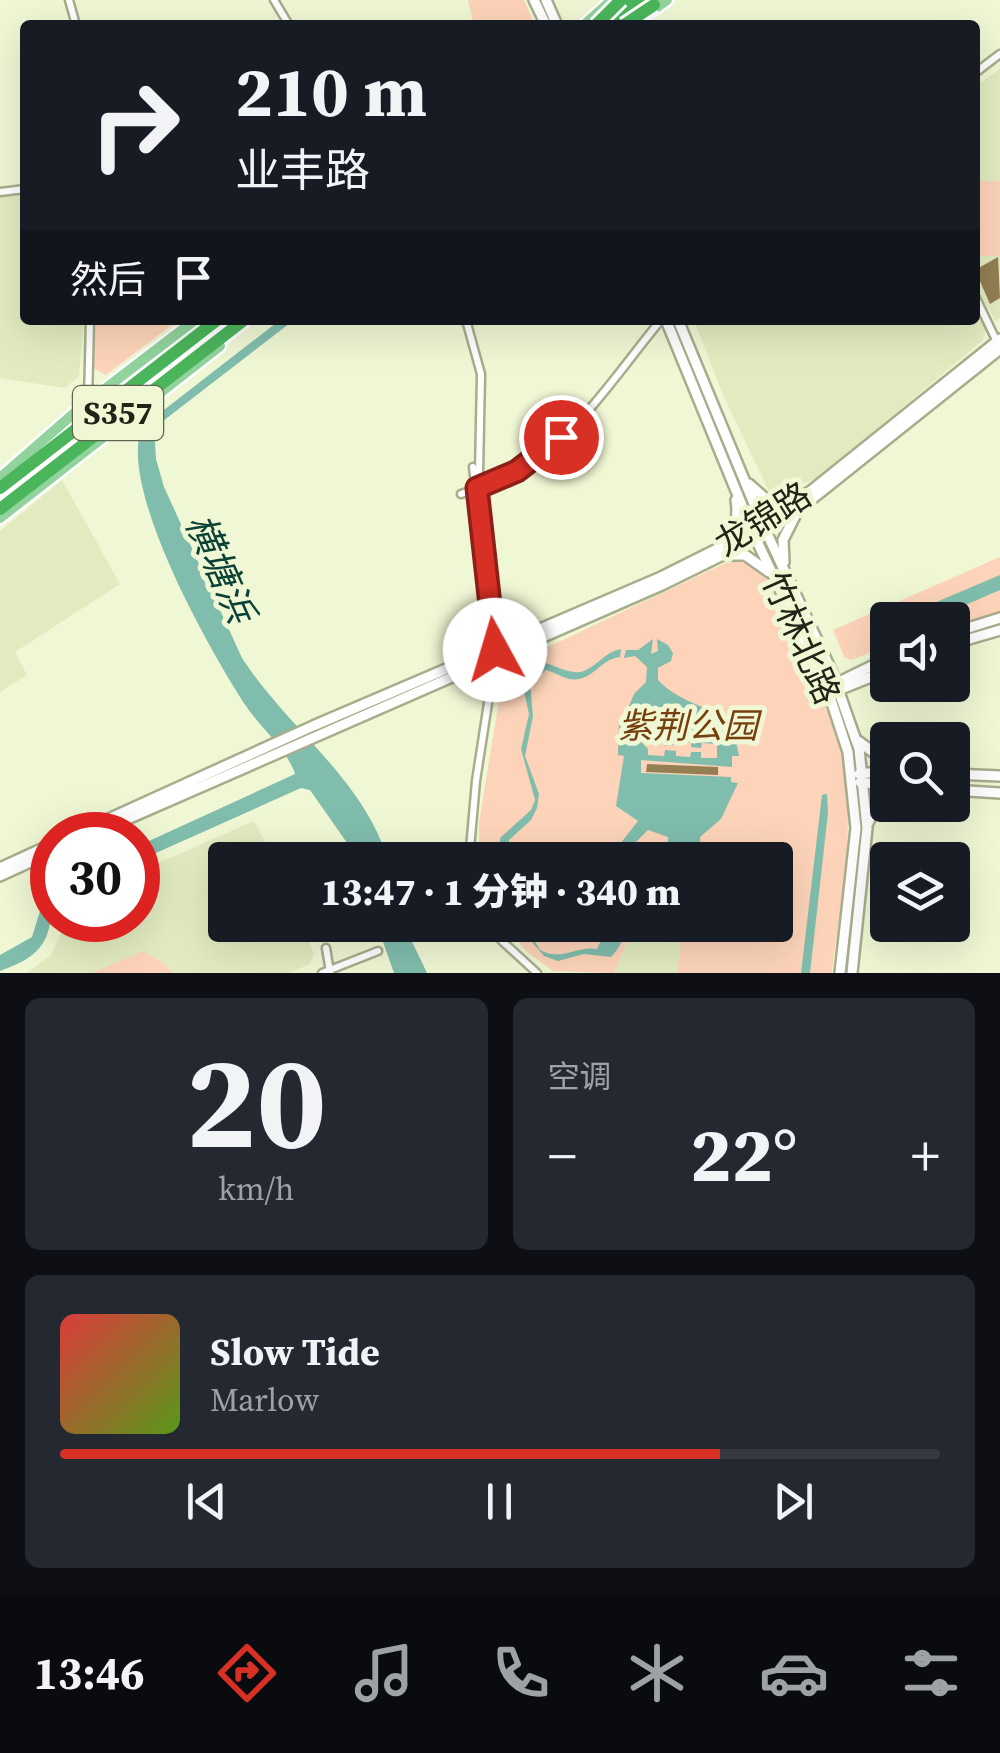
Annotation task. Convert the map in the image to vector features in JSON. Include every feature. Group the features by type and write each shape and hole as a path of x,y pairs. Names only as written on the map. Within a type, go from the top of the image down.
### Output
{"highway":[{"path":"603,20 621,0"},
{"path":"606,20 633,0"},
{"path":"622,20 648,0"},
{"path":"635,20 662,0"},
{"path":"0,479 204,325"},
{"path":"0,488 205,325"},
{"path":"0,505 234,325"},
{"path":"0,505 52,469 235,325"}],"main road":[{"path":"591,20 612,0"},
{"path":"593,20 621,0"},
{"path":"0,479 88,402 188,325"},
{"name":"S357","path":"0,479 74,428 205,325"},
{"path":"0,518 235,325"},
{"name":"竹林北路","path":"665,325 822,648 834,688 853,779 856,828 840,973"},
{"name":"竹林北路","path":"680,325 754,533 815,664 834,688 854,737 865,785 864,855 852,973"},
{"name":"龙锦路","path":"764,527 1000,346"},
{"name":"龙锦路","path":"267,752 709,558 807,503 1000,346"},
{"path":"735,475 767,500 790,501 812,490"},
{"path":"709,558 733,532 737,520 735,475"},
{"path":"792,588 783,540 788,524 807,503"},
{"path":"709,558 746,554 775,580"},
{"path":"970,627 1000,618"},
{"path":"970,639 1000,630"},
{"path":"834,688 870,668"},
{"path":"834,688 870,676"},
{"path":"854,737 870,753"},
{"path":"127,812 267,752"},
{"path":"140,812 267,752"},
{"path":"870,771 853,779 870,785"},
{"path":"970,774 1000,776"},
{"path":"970,792 1000,794"},
{"path":"864,855 870,818"},
{"path":"0,868 30,854"},
{"path":"0,876 30,862"}],"street":[{"path":"980,70 1000,54"},
{"path":"980,306 1000,346"},
{"path":"88,402 90,325"},
{"path":"467,325 481,374 476,470 495,654 471,842"},
{"path":"461,494 517,471 550,447 659,325"},
{"path":"504,942 537,973"},
{"path":"326,948 328,972 378,950"}],"shaded area":[{"path":"1000,69 1000,318 996,321 980,294 980,83"},
{"path":"20,195 20,325 84,325 79,377 64,388 0,378 0,197"},
{"path":"980,316 986,330 983,340 821,476 778,495 770,494 723,395 696,325 980,325"},
{"path":"62,480 120,584 15,652 27,675 0,692 0,531"},
{"path":"254,821 265,842 208,842 208,942 309,942 314,954 310,964 288,973 26,973 51,955 57,942 160,942 160,862"},
{"path":"627,942 681,943 677,973 614,973"}],"green space":[{"path":"468,0 524,0 533,20 473,20"},
{"path":"980,181 1000,181 1000,256 980,256"},
{"path":"96,325 171,325 106,375 93,368"},
{"path":"1000,557 1000,614 970,623 970,602 897,602"},
{"name":"紫荆公园","path":"732,560 746,560 763,572 823,701 846,780 848,828 832,973 677,973 681,943 668,942 793,942 793,842 480,842 479,823 502,681 514,663"},
{"path":"870,614 870,653 851,660 844,657 833,630"},
{"name":"紫荆公园","path":"519,942 627,942 614,973 553,971"},
{"path":"143,951 172,973 92,973"}],"water":[{"path":"274,325 288,325 154,428 156,459 164,487 242,658 343,779 381,842 346,842 310,790 301,788 160,851 160,836 295,774 280,748 246,706 191,610 155,528 138,454 142,427"},
{"path":"1000,575 1000,590 970,603 936,602"},
{"path":"653,639 651,654 658,651 657,639 668,645 673,653 671,661 658,668 658,680 718,716 735,738 739,756 732,756 732,767 641,760 641,773 731,777 731,782 738,783 721,819 700,837 700,842 668,842 668,837 648,830 636,842 622,842 638,821 616,806 624,756 618,755 619,719 648,749 648,755 664,756 665,750 676,751 676,756 690,757 691,752 701,752 701,758 717,758 717,744 702,743 701,748 691,747 691,742 665,746 665,741 645,740 624,718 634,694 646,682 647,667 635,656 624,658 626,650 638,650"},
{"path":"621,649 620,657 584,678 569,679 546,670 530,684 533,716 525,756 539,794 537,808 531,820 509,842 500,842 531,810 535,800 521,749 529,714 521,678 532,664 541,662 579,672"},
{"path":"827,794 810,973 801,973 822,795"},
{"path":"30,938 30,942 43,942 29,958 0,971 0,955"},
{"path":"383,942 412,942 427,973 394,973"},
{"path":"532,942 540,950 562,954 597,949 600,942 620,942 611,957 584,954 558,961 544,956"}],"building":[{"path":"998,257 1000,298 990,304 980,281 980,267"},
{"path":"647,764 718,767 718,775 646,772"}],"waterway":[{"path":"797,668 822,658"}],"route":[{"path":"495,650 477,488 517,471 561,437"}],"water label":[{"name":"横塘浜","path":"220,568"}]}
